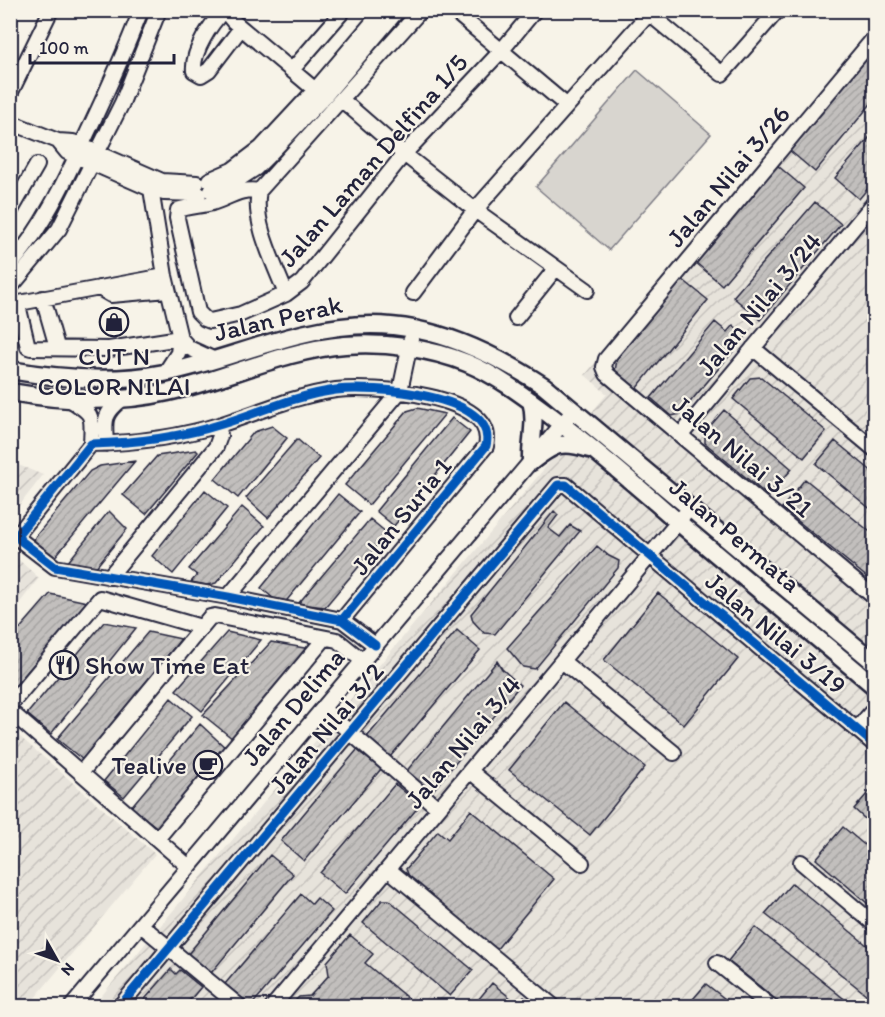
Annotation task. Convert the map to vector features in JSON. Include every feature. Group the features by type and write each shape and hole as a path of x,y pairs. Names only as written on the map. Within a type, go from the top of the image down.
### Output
{"main road":[{"name":"Jalan Perak","path":"10,370 106,380 165,373 274,340 334,327 372,325 441,334 472,346 512,365 544,386 574,410"},
{"name":"Jalan Perak","path":"10,392 69,399 120,400 168,392 269,361 318,349 345,345 373,345 409,348 467,363 504,382 562,424"},
{"path":"531,401 534,421 530,447 531,462"},
{"name":"Jalan Permata","path":"574,410 874,662"},
{"name":"Jalan Permata","path":"562,424 874,686"},
{"path":"531,462 551,447 562,443 595,450"}],"street":[{"path":"10,94 51,10"},
{"path":"10,266 45,219 106,94 141,10"},
{"path":"10,288 48,246 60,229 122,103 159,10"},
{"path":"292,70 344,10"},
{"path":"10,122 58,141 73,142 79,151 153,184 164,193 239,179 256,168 319,93 383,10"},
{"path":"319,93 398,10"},
{"path":"286,294 268,249 257,210 259,191 421,10"},
{"path":"453,10 566,105"},
{"name":"Jalan Laman Delfina 1/5","path":"259,191 244,190 215,202 178,210 177,218 198,312 210,321 241,314 286,294 302,282 404,153 502,50 535,10"},
{"path":"413,293 475,210 649,12 722,74 778,10"},
{"path":"241,28 208,70 201,75 194,71 194,63 203,39 213,22 224,11 319,93"},
{"name":"Jalan Nilai 3/26","path":"618,345 874,38"},
{"path":"342,100 475,210 587,291"},
{"path":"10,212 37,165"},
{"path":"153,184 165,276 180,338 178,352 165,373"},
{"name":"Jalan Nilai 3/24","path":"681,435 874,203"},
{"path":"516,318 556,268"},
{"path":"165,276 43,298 18,305 28,346 109,349 180,338"},
{"path":"99,288 109,295 168,290"},
{"path":"43,298 57,347"},
{"path":"228,597 400,391 413,329"},
{"path":"180,338 189,348 213,359"},
{"name":"Jalan Nilai 3/21","path":"618,345 604,363 605,370 874,597"},
{"path":"753,348 874,449"},
{"path":"91,444 161,437 219,425 313,394 361,389 400,391"},
{"name":"Jalan Suria 1","path":"342,620 486,446 488,436 481,421 456,404 400,391"},
{"path":"69,399 89,412 92,420 91,444 20,531 18,537 54,567 228,597 342,620 375,645"},
{"path":"106,444 107,412 120,400"},
{"name":"Jalan Delima","path":"72,1006 574,410"},
{"path":"109,577 216,447 220,436 219,425"},
{"name":"Jalan Nilai 3/2","path":"120,1006 558,484 566,485 650,556"},
{"name":"Jalan Nilai 3/4","path":"273,1006 689,508"},
{"name":"Jalan Nilai 3/19","path":"650,556 874,744"},
{"path":"10,705 100,597 201,627"},
{"path":"81,773 210,617 215,616 339,641 363,661"},
{"path":"157,839 325,638"},
{"path":"562,661 674,753"},
{"path":"323,709 438,808"},
{"path":"857,729 874,709"},
{"path":"10,711 189,867"},
{"path":"470,771 582,863"},
{"path":"801,862 874,924"},
{"path":"388,869 554,1006"},
{"path":"141,925 239,1006"},
{"path":"717,963 770,1006"}],"shaded area":[{"path":"874,26 874,1006 93,1006 607,394 585,375"},
{"path":"637,70 711,134 609,250 536,187"},
{"path":"11,462 43,475 11,516"},
{"path":"10,552 39,578 11,614 10,614"},
{"path":"11,729 155,854 28,1006 11,1006"}],"building":[{"path":"866,57 874,57 874,100 815,172 789,150"},
{"path":"874,132 874,181 859,199 835,178"},
{"path":"777,165 804,188 722,285 695,262"},
{"path":"815,202 841,224 760,320 733,297"},
{"path":"682,279 708,300 636,389 615,372 617,358"},
{"path":"715,322 727,332 733,325 746,336 680,414 672,416 651,398"},
{"path":"761,377 826,431 804,458 733,399 750,378"},
{"path":"417,408 445,414 369,505 345,485 407,411"},
{"path":"724,410 792,469 768,496 705,443 705,432"},
{"path":"452,418 470,432 394,526 376,511"},
{"path":"272,426 287,438 238,498 215,479 254,432"},
{"path":"297,439 319,458 268,518 246,498"},
{"path":"835,441 874,473 874,512 816,464"},
{"path":"196,450 198,452 146,514 123,495 157,456"},
{"path":"135,461 54,558 34,542 35,537 90,471 100,466"},
{"path":"805,479 874,535 874,583 782,508"},
{"path":"205,490 227,508 173,574 152,556"},
{"path":"338,494 360,512 283,605 269,603 273,598 261,588"},
{"path":"242,507 264,526 216,583 207,585 191,582 197,575 189,569"},
{"path":"109,511 127,529 96,567 88,568 67,563"},
{"path":"554,511 558,515 548,528 560,537 570,525 580,531 495,634 484,633 473,621 471,614"},
{"path":"370,519 387,533 325,607 298,604"},
{"path":"597,546 619,561 618,568 535,669 523,667 507,648"},
{"path":"658,593 738,659 684,725 604,660"},
{"path":"50,594 87,602 10,692 10,640"},
{"path":"104,622 136,628 51,734 27,714"},
{"path":"457,630 480,650 390,757 367,737"},
{"path":"148,632 181,639 83,760 57,739"},
{"path":"227,632 261,640 202,711 176,690"},
{"path":"271,642 310,649 233,739 203,715"},
{"path":"497,661 502,669 520,685 430,794 405,773"},
{"path":"171,698 192,716 124,797 104,781"},
{"path":"564,702 645,767 590,835 509,770"},
{"path":"200,724 227,749 159,829 131,807"},
{"path":"357,750 381,769 304,861 281,841"},
{"path":"395,784 420,805 345,894 320,873"},
{"path":"874,786 874,827 854,809"},
{"path":"471,810 554,879 496,950 410,879 406,869 438,831 448,839"},
{"path":"843,827 874,853 874,909 816,859"},
{"path":"270,855 293,874 211,973 188,954"},
{"path":"792,883 874,951 874,986 867,995 765,914"},
{"path":"301,894 312,904 317,898 332,911 251,1006 225,984"},
{"path":"382,900 389,900 473,970 450,996 363,923"},
{"path":"755,927 853,1006 784,1006 728,961"},
{"path":"350,935 373,954 365,963 417,1006 290,1006 299,997 310,996 329,975 327,962"},
{"path":"171,969 176,974 180,970 201,987 185,1006 139,1006"},
{"path":"492,983 518,1004 524,997 535,1006 473,1006"},
{"path":"706,984 734,1006 687,1006"}],"cycle path":[{"path":"342,620 486,446 485,428 473,414 453,404 402,392 336,390 321,392 222,424 174,436 141,441 91,444 18,534 20,540 55,567 228,597 342,620 375,645"},
{"path":"120,1006 558,485 566,485 874,744"}],"place":[{"name":"CUT N COLOR NILAI","path":"114,322"},
{"name":"Show Time Eat","path":"64,665"},
{"name":"Tealive","path":"208,765"}]}
